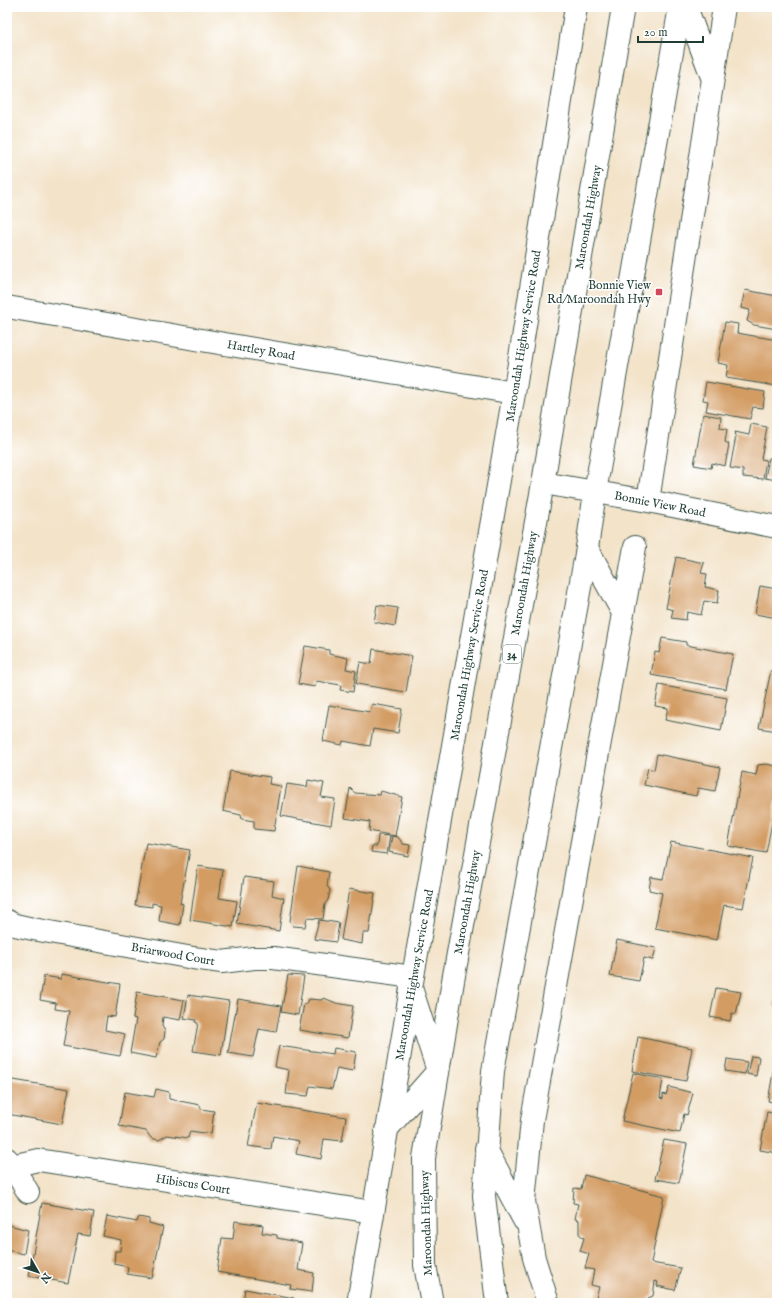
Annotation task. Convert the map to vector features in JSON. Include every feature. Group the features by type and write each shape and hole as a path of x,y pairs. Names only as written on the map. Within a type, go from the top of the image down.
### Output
{"main road":[{"name":"Maroondah Highway Service Road","path":"358,1303 386,1131 514,393 576,7"},
{"name":"Maroondah Highway","path":"432,1303 425,1265 424,1158 453,981 543,483 623,7"},
{"path":"497,1303 484,1196 492,1071 587,548 680,7"},
{"path":"686,7 712,80"},
{"path":"648,501 724,7"},
{"name":"Hartley Road","path":"7,307 514,393"},
{"name":"Bonnie View Road","path":"543,483 648,501 777,527"},
{"path":"548,1303 534,1258 524,1202 532,1120 635,547"},
{"path":"587,548 623,613"},
{"name":"Briarwood Court","path":"7,921 15,925 33,929 193,958 222,962 254,958 273,958 412,982"},
{"path":"386,1131 438,1071 412,982"},
{"path":"486,1149 528,1229"},
{"name":"Hibiscus Court","path":"28,1192 10,1163 38,1160 373,1212"}],"building":[{"path":"745,290 777,296 777,329 754,325 747,321 750,310 741,308"},
{"path":"725,322 738,324 737,333 777,340 777,386 726,378 728,365 718,363"},
{"path":"706,382 765,392 763,408 753,407 750,419 706,411 708,401 703,400"},
{"path":"703,414 721,417 720,428 727,429 725,442 729,444 725,466 712,463 711,468 694,465"},
{"path":"751,424 767,427 761,459 766,460 763,479 743,477 743,470 730,468 736,436 735,432 749,435"},
{"path":"776,440 777,480 765,478 769,458 773,459"},
{"path":"676,557 704,563 701,573 707,574 705,587 719,590 717,603 704,601 701,615 687,612 686,620 671,618 673,610 666,608"},
{"path":"760,586 777,589 777,618 755,614"},
{"path":"377,605 398,608 395,626 374,622"},
{"path":"662,638 686,642 686,645 733,654 726,689 651,675 655,652 659,653"},
{"path":"305,646 329,650 329,654 348,658 346,669 356,671 353,692 340,690 341,685 316,681 315,687 298,684"},
{"path":"373,649 412,656 406,692 356,684 360,662 371,664"},
{"path":"771,670 777,671 777,731 759,728"},
{"path":"659,685 727,698 721,731 665,720 668,708 655,706"},
{"path":"372,704 402,709 398,733 373,729 370,746 343,741 342,745 323,741 329,705 370,712"},
{"path":"657,754 720,767 715,791 698,788 696,796 644,785 648,768 654,770"},
{"path":"766,764 777,766 777,796 766,853 728,846 742,772 756,775 758,765"},
{"path":"230,771 270,777 269,784 281,786 274,831 254,829 254,821 242,819 241,815 223,811"},
{"path":"308,780 324,783 321,797 335,799 331,825 281,816 287,784 307,787"},
{"path":"350,788 355,793 380,795 381,791 402,797 395,836 369,831 370,822 345,818"},
{"path":"378,835 390,836 387,854 371,852 372,846 377,846"},
{"path":"392,836 398,837 403,844 410,845 408,856 389,852"},
{"path":"671,842 753,858 743,908 724,905 717,940 655,928 662,893 649,890 651,877 663,879"},
{"path":"146,843 190,850 180,903 183,904 180,925 159,921 161,905 152,903 152,907 135,905"},
{"path":"198,866 223,870 219,898 237,901 233,927 190,920"},
{"path":"298,866 329,872 327,886 330,890 328,900 325,904 323,919 307,918 305,927 293,926 290,921"},
{"path":"244,877 274,881 272,895 284,898 279,931 237,924"},
{"path":"349,889 375,893 369,933 363,933 362,944 341,940"},
{"path":"319,920 339,923 336,942 314,939"},
{"path":"617,940 656,948 653,960 644,958 639,981 610,976"},
{"path":"61,974 120,984 115,1017 107,1016 105,1030 125,1034 120,1056 63,1046 69,1011 55,1009 56,1003 40,1000 44,976 61,979"},
{"path":"288,975 304,976 298,1015 281,1012"},
{"path":"716,988 741,992 736,1014 732,1013 730,1021 710,1017"},
{"path":"137,992 184,1000 180,1020 163,1017 162,1026 165,1031 164,1039 160,1042 156,1058 130,1053 136,1019 133,1018"},
{"path":"188,995 229,1001 221,1055 193,1051 198,1023 195,1022 196,1020 184,1018"},
{"path":"777,995 777,1007 774,1006"},
{"path":"324,998 336,1003 353,1006 348,1038 299,1030 304,1004 307,1004 309,999 321,1000"},
{"path":"238,999 281,1006 276,1032 259,1029 253,1057 228,1053"},
{"path":"638,1037 692,1048 686,1081 632,1071"},
{"path":"279,1046 333,1054 334,1048 356,1052 353,1071 337,1068 332,1089 310,1086 308,1096 286,1094 289,1070 275,1067"},
{"path":"751,1056 759,1057 756,1076 747,1074"},
{"path":"727,1059 747,1062 745,1074 725,1071"},
{"path":"775,1061 777,1062 777,1103 768,1101"},
{"path":"633,1073 663,1079 660,1098 663,1099 663,1094 666,1095 669,1087 693,1093 687,1115 684,1114 680,1133 622,1121"},
{"path":"7,1079 69,1089 62,1124 7,1114 9,1102 7,1102"},
{"path":"156,1089 169,1092 169,1099 200,1105 201,1109 214,1111 211,1134 190,1131 188,1138 167,1135 159,1140 151,1138 146,1131 119,1126 125,1092 154,1097"},
{"path":"257,1103 346,1117 342,1141 324,1139 321,1159 296,1154 299,1141 273,1136 271,1149 248,1146"},
{"path":"767,1112 777,1114 777,1153 760,1150"},
{"path":"664,1140 687,1144 679,1183 655,1179"},
{"path":"584,1175 664,1196 651,1263 681,1268 675,1290 657,1286 658,1282 655,1281 653,1296 648,1298 650,1303 607,1303 595,1301 599,1287 591,1285 594,1270 585,1268 589,1254 580,1251 584,1238 579,1234 579,1220 575,1219 578,1204 573,1203 574,1188 581,1189"},
{"path":"42,1203 94,1212 90,1236 78,1234 68,1283 29,1276"},
{"path":"107,1216 137,1222 139,1217 149,1219 149,1223 163,1227 152,1278 127,1274 128,1267 114,1264 115,1251 120,1251 121,1240 103,1236"},
{"path":"235,1221 263,1225 262,1233 277,1235 277,1238 302,1243 298,1270 314,1273 312,1292 290,1289 291,1285 217,1272 222,1238 233,1239"},
{"path":"9,1225 28,1230 24,1254 7,1250"},
{"path":"245,1289 294,1298 294,1303 243,1303"}],"place":[{"name":"Bonnie View Rd/Maroondah Hwy","path":"659,292"}]}
